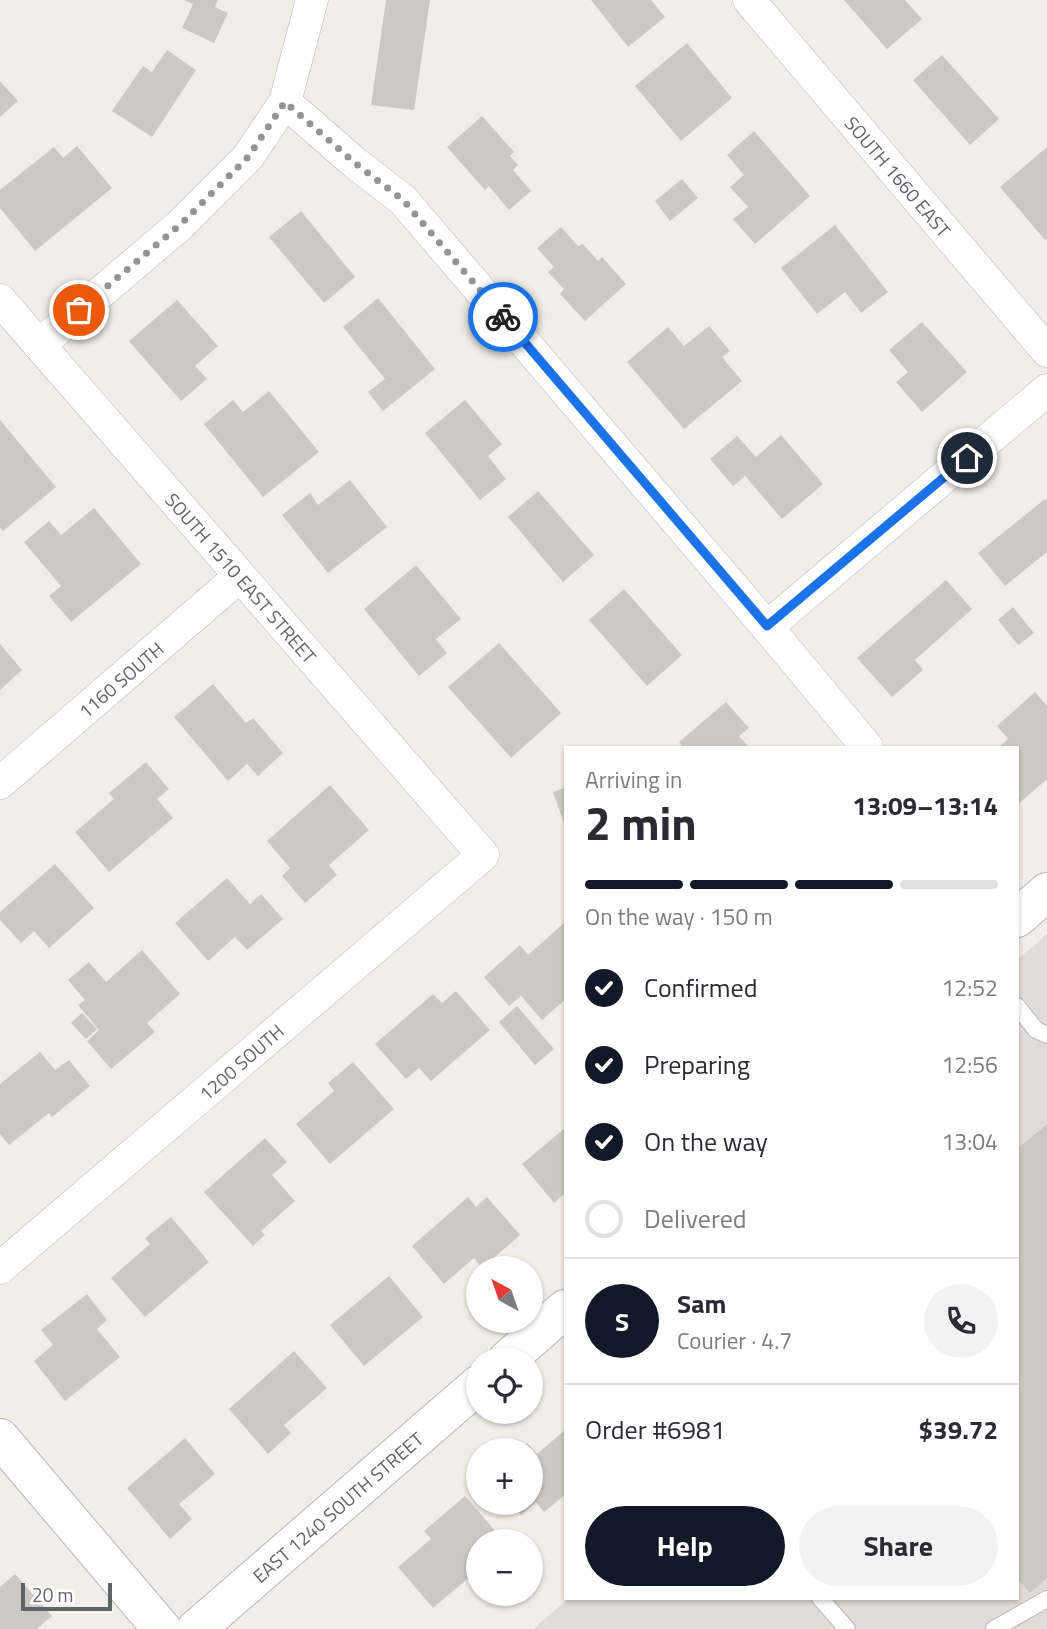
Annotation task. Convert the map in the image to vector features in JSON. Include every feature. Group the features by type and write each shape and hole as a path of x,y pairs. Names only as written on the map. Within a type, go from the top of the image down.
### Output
{"street":[{"path":"39,345 180,225 248,157 285,102 312,0"},
{"name":"SOUTH 1660 EAST","path":"749,0 1047,351"},
{"path":"285,102 355,163 403,200 866,746"},
{"name":"SOUTH 1510 EAST STREET","path":"0,300 483,855"},
{"path":"767,626 1047,390"},
{"name":"1160 SOUTH","path":"0,783 240,576"},
{"name":"1200 SOUTH","path":"0,1268 483,855"},
{"path":"1019,916 1047,892"},
{"path":"522,1347 564,1310"},
{"name":"EAST 1240 SOUTH STREET","path":"196,1629 466,1395"},
{"path":"0,1438 162,1629"}],"lane":[{"path":"1019,1009 1036,1030 1047,1035"},
{"path":"994,1629 1047,1599"},
{"path":"822,1600 847,1629"}],"shaded area":[{"path":"1047,934 1047,1629 533,1629 567,1600 1019,1600 1019,958"}],"building":[{"path":"184,0 218,0 215,7 228,13 214,43 182,28 193,4"},
{"path":"386,0 430,0 414,110 371,105"},
{"path":"591,0 651,0 665,17 628,47"},
{"path":"844,0 905,0 922,19 887,49"},
{"path":"687,43 732,98 681,141 635,86"},
{"path":"167,50 196,70 152,137 112,111 143,66 152,72"},
{"path":"942,55 999,119 970,145 913,80"},
{"path":"0,81 18,101 0,117"},
{"path":"482,116 514,152 510,156 518,165 513,170 531,191 509,210 489,186 485,190 447,147"},
{"path":"754,131 810,196 755,244 733,219 748,207 730,187 744,175 727,155"},
{"path":"77,146 112,188 35,251 0,208 0,190 54,147 63,158"},
{"path":"1047,147 1047,239 1045,240 1000,187"},
{"path":"682,179 698,198 670,221 655,201"},
{"path":"301,211 355,277 324,303 269,237"},
{"path":"835,225 888,292 861,313 845,292 817,314 781,268"},
{"path":"561,227 578,246 583,244 598,261 602,257 626,284 585,321 560,294 564,289 548,272 554,267 537,248"},
{"path":"378,298 435,369 383,411 368,392 385,379 343,327"},
{"path":"177,300 218,346 195,366 207,379 181,401 129,341"},
{"path":"922,322 967,372 922,412 896,382 908,372 889,350"},
{"path":"709,326 730,351 722,357 742,381 684,429 627,362 668,327 684,346"},
{"path":"269,391 319,452 263,497 204,424 233,400 243,412"},
{"path":"465,400 502,444 488,456 506,479 480,500 425,433"},
{"path":"0,420 56,487 3,531 0,528"},
{"path":"781,435 823,484 782,519 745,476 733,486 710,459 737,436 756,457"},
{"path":"350,480 387,527 328,573 282,515 310,493 318,505"},
{"path":"538,491 594,555 563,582 508,517"},
{"path":"1045,499 1047,552 1005,586 978,553"},
{"path":"94,508 141,564 71,622 49,596 61,586 24,542 49,521 61,535"},
{"path":"416,565 461,619 436,639 447,653 419,676 364,609"},
{"path":"946,580 972,609 915,660 923,670 892,697 857,658"},
{"path":"624,589 682,655 647,686 589,620"},
{"path":"1013,607 1034,633 1018,645 998,620"},
{"path":"499,643 561,713 511,758 448,687"},
{"path":"0,644 22,670 0,690"},
{"path":"213,684 246,723 253,718 283,753 258,776 247,764 228,781 174,717"},
{"path":"1035,692 1047,706 1047,779 1019,803 1019,746 1000,746 1008,739 997,726"},
{"path":"726,702 749,728 739,736 748,746 682,746 679,742"},
{"path":"146,762 169,789 157,799 173,818 109,872 75,832 114,799 109,793"},
{"path":"330,785 369,830 329,865 337,875 305,903 282,876 290,868 267,841"},
{"path":"564,788 564,823 553,792"},
{"path":"55,864 94,908 49,948 34,931 21,943 0,920 0,912"},
{"path":"227,878 250,904 261,894 283,919 247,950 235,937 208,961 175,923"},
{"path":"564,923 564,1001 542,1020 521,996 509,1006 484,977 520,945 528,955"},
{"path":"142,950 180,994 147,1023 155,1032 111,1069 87,1041 99,1030 78,1005 85,1000 68,980 89,962 106,982"},
{"path":"456,991 490,1030 431,1081 419,1068 406,1079 375,1044 433,994 442,1003"},
{"path":"517,1006 554,1049 535,1065 499,1022"},
{"path":"82,1013 97,1029 86,1039 71,1023"},
{"path":"40,1052 55,1070 69,1060 90,1086 52,1117 49,1113 9,1145 0,1134 0,1084"},
{"path":"353,1062 394,1109 330,1164 296,1124 334,1091 328,1083"},
{"path":"1047,1124 1047,1578 1030,1593 1019,1580 1019,1147"},
{"path":"564,1129 564,1194 554,1203 522,1164"},
{"path":"265,1138 287,1162 272,1175 295,1201 261,1231 265,1235 253,1246 204,1192"},
{"path":"468,1197 476,1207 487,1197 520,1235 496,1256 466,1256 466,1265 444,1284 412,1246"},
{"path":"171,1217 209,1262 145,1317 111,1278 150,1244 145,1238"},
{"path":"389,1276 423,1317 364,1366 330,1325"},
{"path":"87,1294 107,1320 97,1329 120,1357 65,1401 34,1361 53,1345 41,1330"},
{"path":"294,1351 327,1388 284,1425 291,1433 268,1454 229,1409"},
{"path":"564,1431 564,1496 544,1512 543,1449"},
{"path":"185,1438 215,1474 179,1504 192,1519 170,1539 127,1488"},
{"path":"465,1496 466,1515 482,1515 494,1529 466,1529 466,1580 433,1608 398,1567 431,1539 424,1531"},
{"path":"15,1574 52,1616 37,1629 0,1629 0,1587"}],"way so far":[{"path":"79,310 180,225 248,157 285,102 355,163 403,200 503,317"}],"route":[{"path":"503,317 767,626 967,458"}]}
